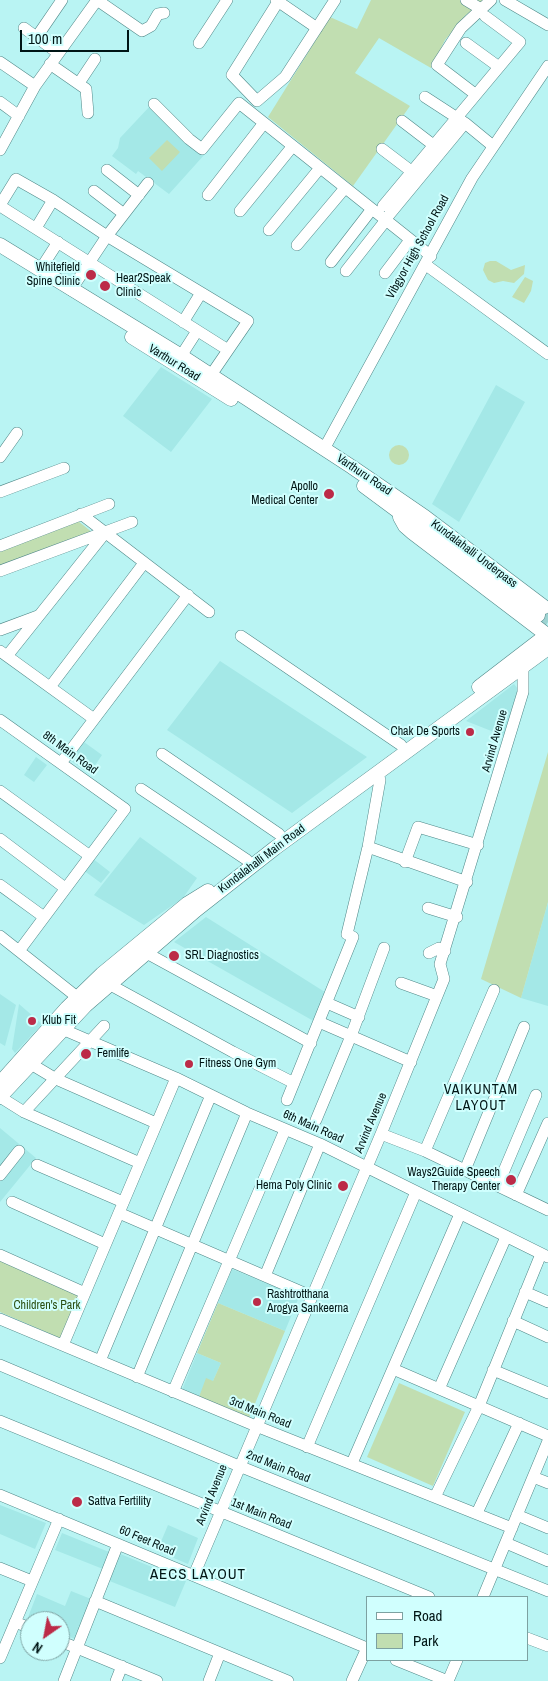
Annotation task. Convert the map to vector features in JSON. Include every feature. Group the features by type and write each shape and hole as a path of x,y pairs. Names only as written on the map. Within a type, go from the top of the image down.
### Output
{"main road":[{"name":"Varthur Road","path":"0,245 181,356 347,474"},
{"name":"Varthur Road","path":"0,255 211,379 324,449"},
{"name":"Varthuru Road","path":"324,449 401,507"},
{"name":"Varthuru Road","path":"347,474 401,507"},
{"name":"Kundalahalli Underpass","path":"401,507 543,607"},
{"path":"401,507 405,526 548,639"},
{"name":"Kundalahalli Main Road","path":"0,1097 110,982 147,951 275,848 523,666 548,639"},
{"name":"Kundalahalli Main Road","path":"0,1083 77,997 139,942 279,834 548,639"}],"street":[{"path":"36,38 62,0"},
{"path":"0,150 4,131 19,116 35,86 97,0 142,31 150,26 158,14 164,13"},
{"path":"199,43 227,0"},
{"path":"317,28 278,0 232,75 257,101 284,77 317,28 335,0"},
{"path":"331,262 382,213 460,121 475,94 520,42 466,0"},
{"path":"475,94 436,65 461,28 483,12 491,0"},
{"path":"505,0 548,25"},
{"path":"24,28 58,53"},
{"path":"466,43 498,67"},
{"path":"79,83 95,59"},
{"path":"0,62 35,86"},
{"path":"50,64 79,83 87,92 88,113"},
{"name":"Vibgyor High School Road","path":"324,449 472,178 546,73"},
{"path":"425,97 493,146"},
{"path":"246,108 254,98"},
{"path":"0,102 19,116"},
{"path":"154,104 189,139 202,149 239,103 345,188 382,213 410,240 428,261 548,354"},
{"path":"402,121 432,144"},
{"path":"346,271 411,171 432,144 460,121"},
{"path":"208,195 264,123"},
{"path":"240,211 292,147"},
{"path":"382,149 411,171"},
{"path":"269,230 320,168"},
{"path":"107,170 139,194"},
{"path":"211,379 248,321 16,179 0,206 228,350"},
{"path":"71,290 108,236 148,183"},
{"path":"297,244 345,188"},
{"path":"94,191 124,214"},
{"path":"36,228 53,200"},
{"path":"386,273 410,240"},
{"path":"40,270 58,242"},
{"path":"183,322 200,293"},
{"path":"181,356 197,330"},
{"path":"0,457 17,433"},
{"path":"0,492 64,468"},
{"path":"3,542 109,504"},
{"path":"81,514 209,612"},
{"path":"0,571 132,522"},
{"path":"94,719 4,653 39,616 105,532"},
{"path":"50,687 144,563"},
{"path":"61,763 188,595"},
{"path":"0,630 39,616"},
{"path":"241,636 401,745"},
{"name":"Arvind Avenue","path":"194,1575 311,1296 382,1134 444,979 440,964 457,916 523,692 523,666"},
{"name":"8th Main Road","path":"0,720 125,809 90,856"},
{"path":"162,754 279,834"},
{"path":"287,1100 353,937 347,934 368,847 380,780 377,773"},
{"path":"141,789 247,860"},
{"path":"0,791 90,856 19,951"},
{"path":"405,862 418,827 478,846"},
{"path":"0,839 65,888"},
{"path":"368,847 405,862 467,882"},
{"path":"0,885 44,918"},
{"path":"428,908 457,916"},
{"path":"0,936 77,997"},
{"path":"316,1120 352,1036 384,948"},
{"path":"429,953 439,948 445,951"},
{"path":"147,951 152,956 310,1043"},
{"path":"110,982 116,988 294,1083"},
{"path":"401,983 437,996"},
{"path":"425,1151 494,990"},
{"path":"327,1003 359,1017"},
{"path":"320,1022 411,1062"},
{"path":"24,1112 104,1026"},
{"path":"465,1170 524,1027"},
{"name":"6th Main Road","path":"64,1028 176,1078 284,1130 320,1144 544,1256"},
{"path":"31,1064 56,1079 156,1123"},
{"path":"63,1345 176,1078"},
{"path":"100,1361 211,1095"},
{"path":"498,1185 536,1095"},
{"path":"0,1097 24,1112 140,1163"},
{"path":"137,1377 247,1113"},
{"path":"516,1195 548,1123"},
{"path":"173,1392 284,1130"},
{"path":"382,1134 425,1151 548,1210"},
{"path":"265,1276 320,1144"},
{"path":"0,1175 19,1151"},
{"path":"37,1165 121,1208 155,1228 311,1296"},
{"path":"307,1447 416,1192"},
{"path":"12,1202 105,1244"},
{"path":"352,1463 460,1214"},
{"path":"439,1389 506,1237"},
{"path":"0,1255 85,1293"},
{"path":"436,1497 479,1406 525,1292 544,1256"},
{"path":"525,1292 548,1302"},
{"name":"3rd Main Road","path":"0,1319 307,1447 352,1463 512,1528"},
{"path":"513,1321 548,1337"},
{"name":"2nd Main Road","path":"0,1365 239,1466 548,1591"},
{"path":"393,1369 548,1436"},
{"path":"494,1370 548,1393"},
{"name":"1st Main Road","path":"0,1421 427,1596"},
{"path":"477,1513 519,1423"},
{"path":"483,1596 548,1441"},
{"path":"533,1477 548,1483"},
{"name":"60 Feet Road","path":"0,1494 366,1648"},
{"path":"517,1515 548,1528"},
{"path":"0,1658 59,1519"},
{"path":"506,1543 548,1561"},
{"path":"64,1681 118,1544"},
{"path":"0,1568 32,1581"},
{"path":"95,1601 220,1653 262,1676 288,1681"},
{"path":"15,1622 20,1624"},
{"path":"528,1638 548,1646"},
{"path":"70,1645 157,1681"},
{"path":"352,1681 366,1650"},
{"path":"209,1681 220,1653"},
{"path":"398,1661 448,1681 457,1661"},
{"path":"116,1681 122,1666"}],"shaded area":[{"path":"151,105 205,154 169,194 138,171 136,174 112,156 118,148 120,138"},
{"path":"161,367 212,399 171,452 123,416"},
{"path":"496,385 525,402 459,522 432,504"},
{"path":"220,661 367,757 292,813 167,730"},
{"path":"514,684 518,689 504,736 466,721"},
{"path":"84,742 102,755 89,774 70,760"},
{"path":"36,757 47,765 34,782 24,775"},
{"path":"140,837 197,878 183,898 144,925 94,895"},
{"path":"92,858 110,872 101,883 83,870"},
{"path":"548,902 548,1006 521,998"},
{"path":"206,917 328,994 317,1023 174,942"},
{"path":"0,994 16,1005 5,1046 0,1043"},
{"path":"19,1004 42,1024 15,1053 12,1049"},
{"path":"0,1128 36,1158 0,1202"},
{"name":"Rashtrotthana Arogya Sankeerna","path":"232,1269 299,1297 285,1331 218,1303"},
{"path":"197,1353 221,1363 213,1381 199,1397 182,1390"},
{"path":"0,1505 46,1523 35,1549 0,1534"},
{"path":"168,1525 198,1538 188,1564 157,1551"},
{"path":"62,1533 109,1552 103,1569 55,1550"},
{"path":"118,1553 186,1581 175,1607 107,1580"},
{"path":"71,1591 91,1599 75,1639 70,1637 70,1611 30,1611 37,1594 65,1606"}],"green space":[{"path":"371,0 485,0 466,15 445,40 431,68 379,38 355,73 410,106 353,186 268,117 330,17 357,29"},
{"path":"167,140 180,152 162,171 149,158"},
{"path":"496,261 511,270 525,265 524,274 514,283 503,281 494,283 488,280 483,270 485,263"},
{"path":"525,277 533,281 531,291 524,303 512,297"},
{"path":"399,445 406,448 409,455 406,462 399,465 392,462 389,455 392,448"},
{"path":"78,521 93,533 0,567 0,550"},
{"path":"548,752 548,902 521,998 481,979"},
{"name":"Children's Park","path":"0,1260 80,1295 62,1339 0,1312"},
{"path":"218,1303 285,1331 249,1418 199,1397 206,1378 213,1381 221,1363 197,1353"},
{"path":"399,1383 465,1412 433,1486 367,1457"}],"tunnel":[{"path":"538,615 548,622"}],"place":[{"name":"Whitefield Spine Clinic","path":"91,275"},
{"name":"Hear2Speak Clinic","path":"105,286"},
{"name":"Apollo Medical Center","path":"329,494"},
{"name":"Chak De Sports","path":"470,732"},
{"name":"SRL Diagnostics","path":"174,956"},
{"name":"Klub Fit","path":"32,1021"},
{"name":"Femlife","path":"86,1054"},
{"name":"Fitness One Gym","path":"189,1064"},
{"name":"Ways2Guide Speech Therapy Center","path":"511,1180"},
{"name":"Hema Poly Clinic","path":"343,1186"},
{"name":"Rashtrotthana Arogya Sankeerna","path":"257,1302"},
{"name":"Sattva Fertility","path":"77,1502"}],"district":[{"name":"VAIKUNTAM LAYOUT","path":"481,1098"},
{"name":"AECS LAYOUT","path":"198,1575"}]}
